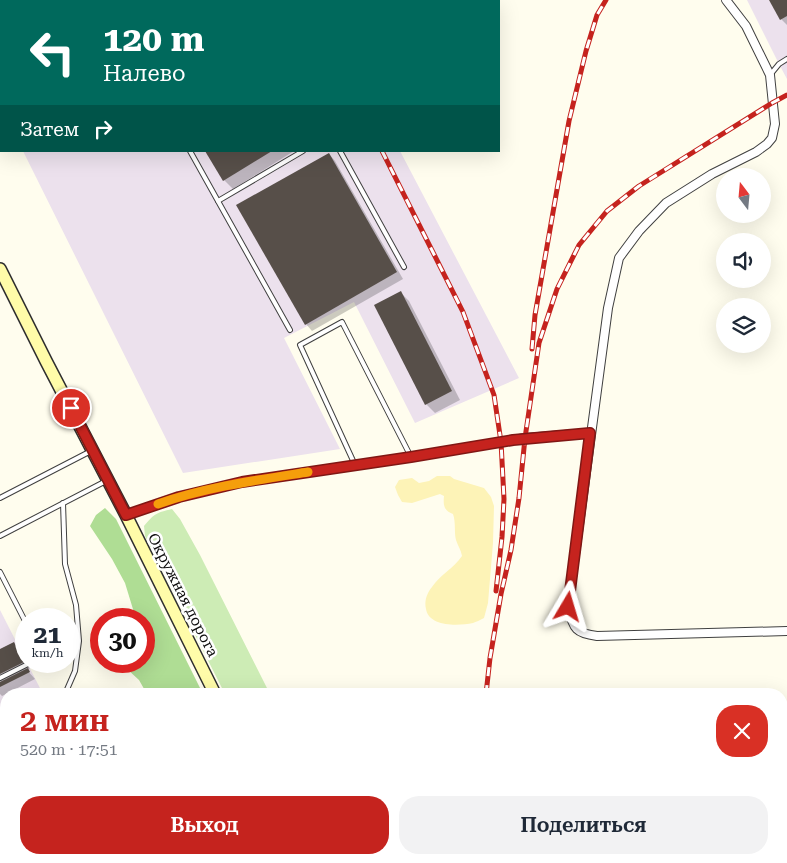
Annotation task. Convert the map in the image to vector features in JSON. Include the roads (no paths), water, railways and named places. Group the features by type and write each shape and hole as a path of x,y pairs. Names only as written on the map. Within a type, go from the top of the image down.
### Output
{"main road":[{"name":"Окружная дорога","path":"0,269 212,688"}],"street":[{"path":"726,0 746,26 770,75 775,124 772,138 756,152 712,174 666,203 639,231 619,258 608,308 568,607 573,625 583,634 597,636 787,631"},
{"path":"126,515 179,497 242,482 525,438 590,433"}],"lane":[{"path":"770,75 779,64 787,59"},
{"path":"191,152 290,330"},
{"path":"218,201 301,152"},
{"path":"341,152 404,267"},
{"path":"355,465 300,345 342,322 411,457"},
{"path":"0,498 93,450"},
{"path":"0,536 108,480"},
{"path":"63,504 65,564 76,605 79,641 75,671 68,688"},
{"path":"0,572 18,608"},
{"path":"0,678 15,670"}],"railway":[{"path":"532,349 535,315 569,121 597,15 606,0"},
{"path":"487,688 490,658 519,498 525,438 539,343 557,289 579,245 607,211 639,186 787,95"},
{"path":"383,152 463,312 494,395 501,442 504,499 496,591"}]}
